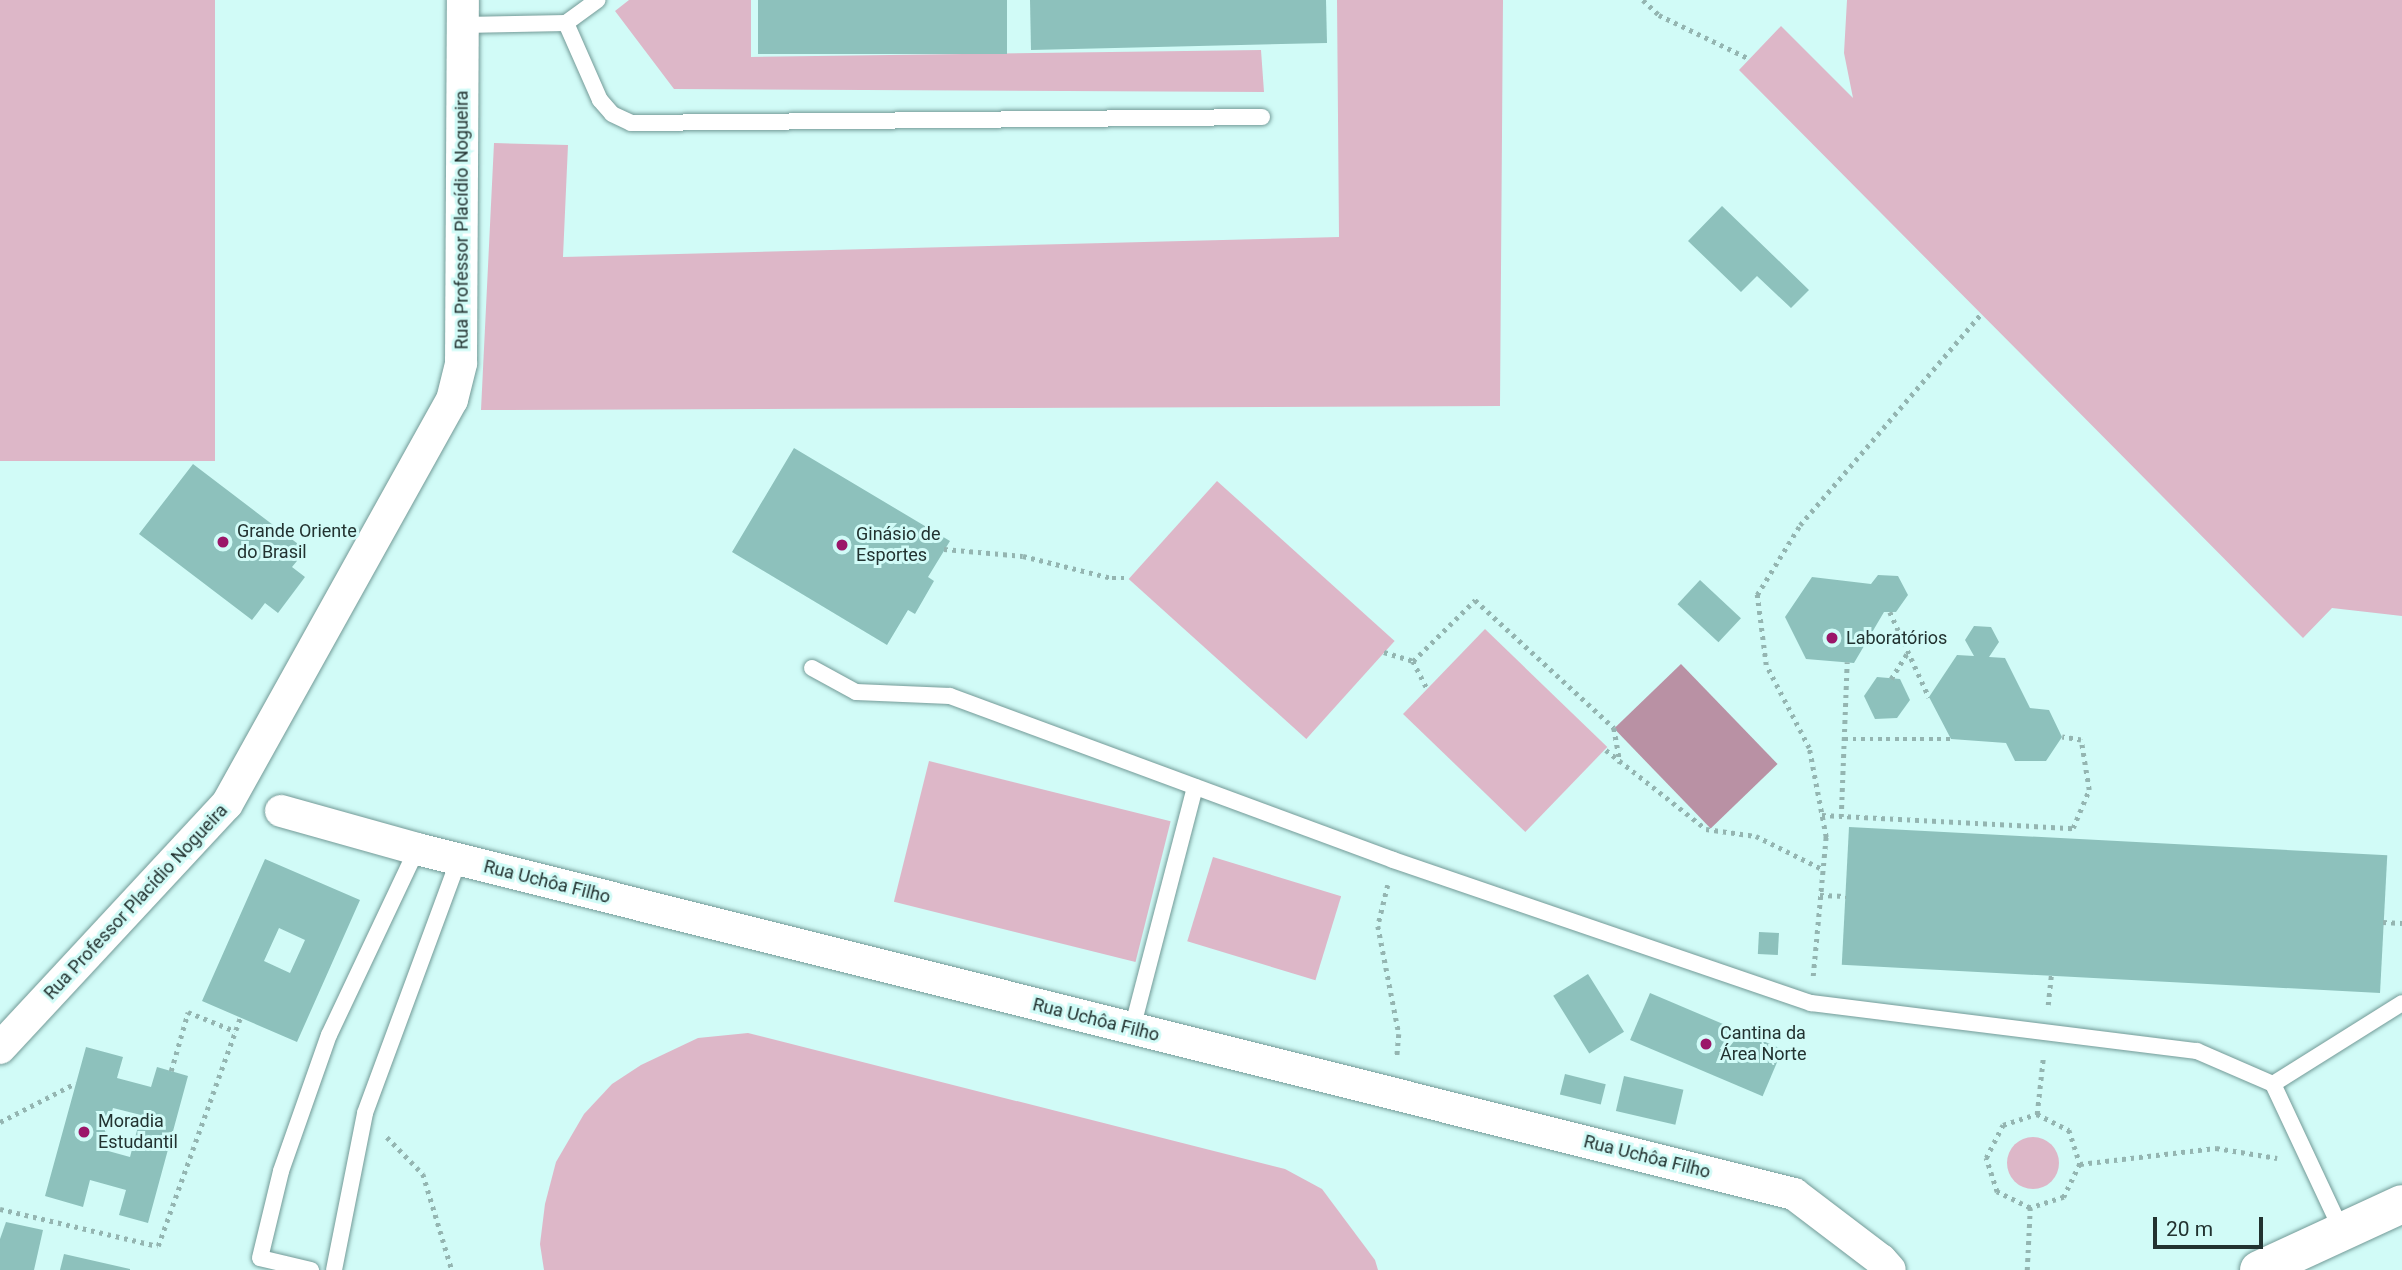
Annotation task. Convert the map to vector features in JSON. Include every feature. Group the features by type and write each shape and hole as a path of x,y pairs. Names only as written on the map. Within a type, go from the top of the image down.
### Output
{"street":[{"name":"Rua Professor Placídio Nogueira","path":"0,1048 228,804 452,400 461,363 463,12"},
{"name":"Rua Uchôa Filho","path":"281,811 417,849 1794,1194 1881,1260 1890,1270"},
{"path":"2259,1270 2402,1204"}],"lane":[{"path":"463,12 566,23 598,0"},
{"path":"566,23 600,100 612,114 631,123 1262,117"},
{"path":"812,668 856,692 950,696 1393,860 1811,1003 2197,1051 2273,1084 2342,1231"},
{"path":"1132,1029 1195,788"},
{"path":"311,1270 260,1258 281,1171 329,1035 417,849"},
{"path":"334,1270 365,1113 459,859"},
{"path":"2273,1084 2402,1003"}],"path":[{"path":"1643,0 1659,15 1750,59"},
{"path":"1811,1003 1826,837 1809,748 1766,665 1757,594 1800,525 1982,314"},
{"path":"944,549 1023,556 1112,578 1128,579"},
{"path":"1413,661 1475,600 1614,728 1620,763"},
{"path":"1889,612 1929,697"},
{"path":"1384,652 1413,661 1427,689"},
{"path":"1891,679 1908,652"},
{"path":"1842,817 1847,662"},
{"path":"1822,815 2073,828 2089,790 2081,740 2062,737"},
{"path":"1844,739 1951,739"},
{"path":"1606,750 1706,829 1756,836 1822,869"},
{"path":"1393,860 1378,926 1399,1034 1395,1094"},
{"path":"1820,895 1846,896"},
{"path":"2383,922 2402,923"},
{"path":"171,1071 188,1012 235,1031"},
{"path":"0,1209 158,1246 240,1018"},
{"path":"0,1122 76,1083"},
{"path":"365,1113 423,1174 452,1270"},
{"path":"2037,1114 2069,1130 2080,1164 2064,1197 2030,1208 1997,1192 1986,1158 2003,1125 2037,1114"},
{"path":"2080,1164 2216,1148 2310,1164"},
{"path":"2027,1270 2030,1208"}],"shaded area":[{"path":"0,0 215,0 215,461 0,461"},
{"path":"629,0 751,0 751,57 1261,50 1264,92 674,89 615,11"},
{"path":"1337,0 1503,0 1500,406 481,410 494,143 568,145 563,257 1339,237"},
{"path":"1847,0 2402,0 2402,616 2332,608 2303,638 1739,70 1781,26 1853,98 1844,53"},
{"path":"1217,481 1395,641 1306,739 1129,579"},
{"path":"1485,629 1607,747 1525,832 1403,714"},
{"path":"1681,664 1778,764 1711,829 1614,729"},
{"path":"929,761 1171,821 1136,962 894,902"},
{"path":"1213,857 1341,896 1315,980 1187,941"},
{"path":"748,1033 1285,1169 1322,1189 1375,1260 1378,1270 544,1270 540,1244 545,1204 556,1162 584,1114 612,1084 641,1065 698,1038"},
{"path":"2033,1137 2052,1144 2059,1163 2052,1182 2033,1189 2014,1182 2007,1163 2014,1144"}],"building":[{"path":"758,0 1007,0 1007,54 758,54"},
{"path":"1030,0 1326,0 1327,43 1031,50"},
{"path":"1722,206 1809,290 1791,308 1757,276 1741,292 1688,241"},
{"name":"Ginásio de Esportes","path":"794,448 950,541 928,577 934,581 915,614 908,610 887,645 732,552"},
{"name":"Grande Oriente do Brasil","path":"193,464 306,550 292,567 305,577 278,613 265,603 252,620 139,534"},
{"name":"Laboratórios","path":"1878,575 1898,576 1908,595 1896,612 1884,612 1854,663 1806,659 1785,617 1812,577 1871,584"},
{"path":"1700,580 1741,618 1718,642 1677,604"},
{"path":"1974,626 1991,627 1999,642 1989,657 2005,658 2030,708 2049,710 2062,737 2046,761 2015,761 2006,743 1951,739 1929,697 1957,655 1974,656 1965,640"},
{"path":"1877,677 1900,679 1910,700 1897,718 1875,719 1864,696"},
{"path":"1849,827 2387,855 2380,993 1842,965"},
{"path":"265,859 360,900 297,1042 202,1001","holes":["279,928 305,940 290,973 264,961"]},
{"path":"1759,932 1779,933 1778,955 1758,954"},
{"path":"1588,974 1624,1032 1589,1053 1553,996"},
{"name":"Cantina da Área Norte","path":"1650,993 1783,1049 1763,1096 1630,1040"},
{"name":"Moradia Estudantil","path":"86,1047 123,1057 117,1078 151,1087 157,1067 188,1076 148,1223 119,1215 126,1190 90,1180 83,1207 45,1196","holes":["113,1108 141,1115 130,1157 101,1149"]},
{"path":"1565,1074 1606,1084 1601,1105 1560,1094"},
{"path":"1624,1076 1683,1090 1675,1125 1616,1111"},
{"path":"6,1222 43,1230 34,1270 0,1270 0,1239"},
{"path":"64,1254 130,1269 130,1270 60,1270"}],"place":[{"name":"Grande Oriente do Brasil","path":"223,542"},
{"name":"Ginásio de Esportes","path":"842,545"},
{"name":"Laboratórios","path":"1832,638"},
{"name":"Cantina da Área Norte","path":"1706,1044"},
{"name":"Moradia Estudantil","path":"84,1132"}]}
